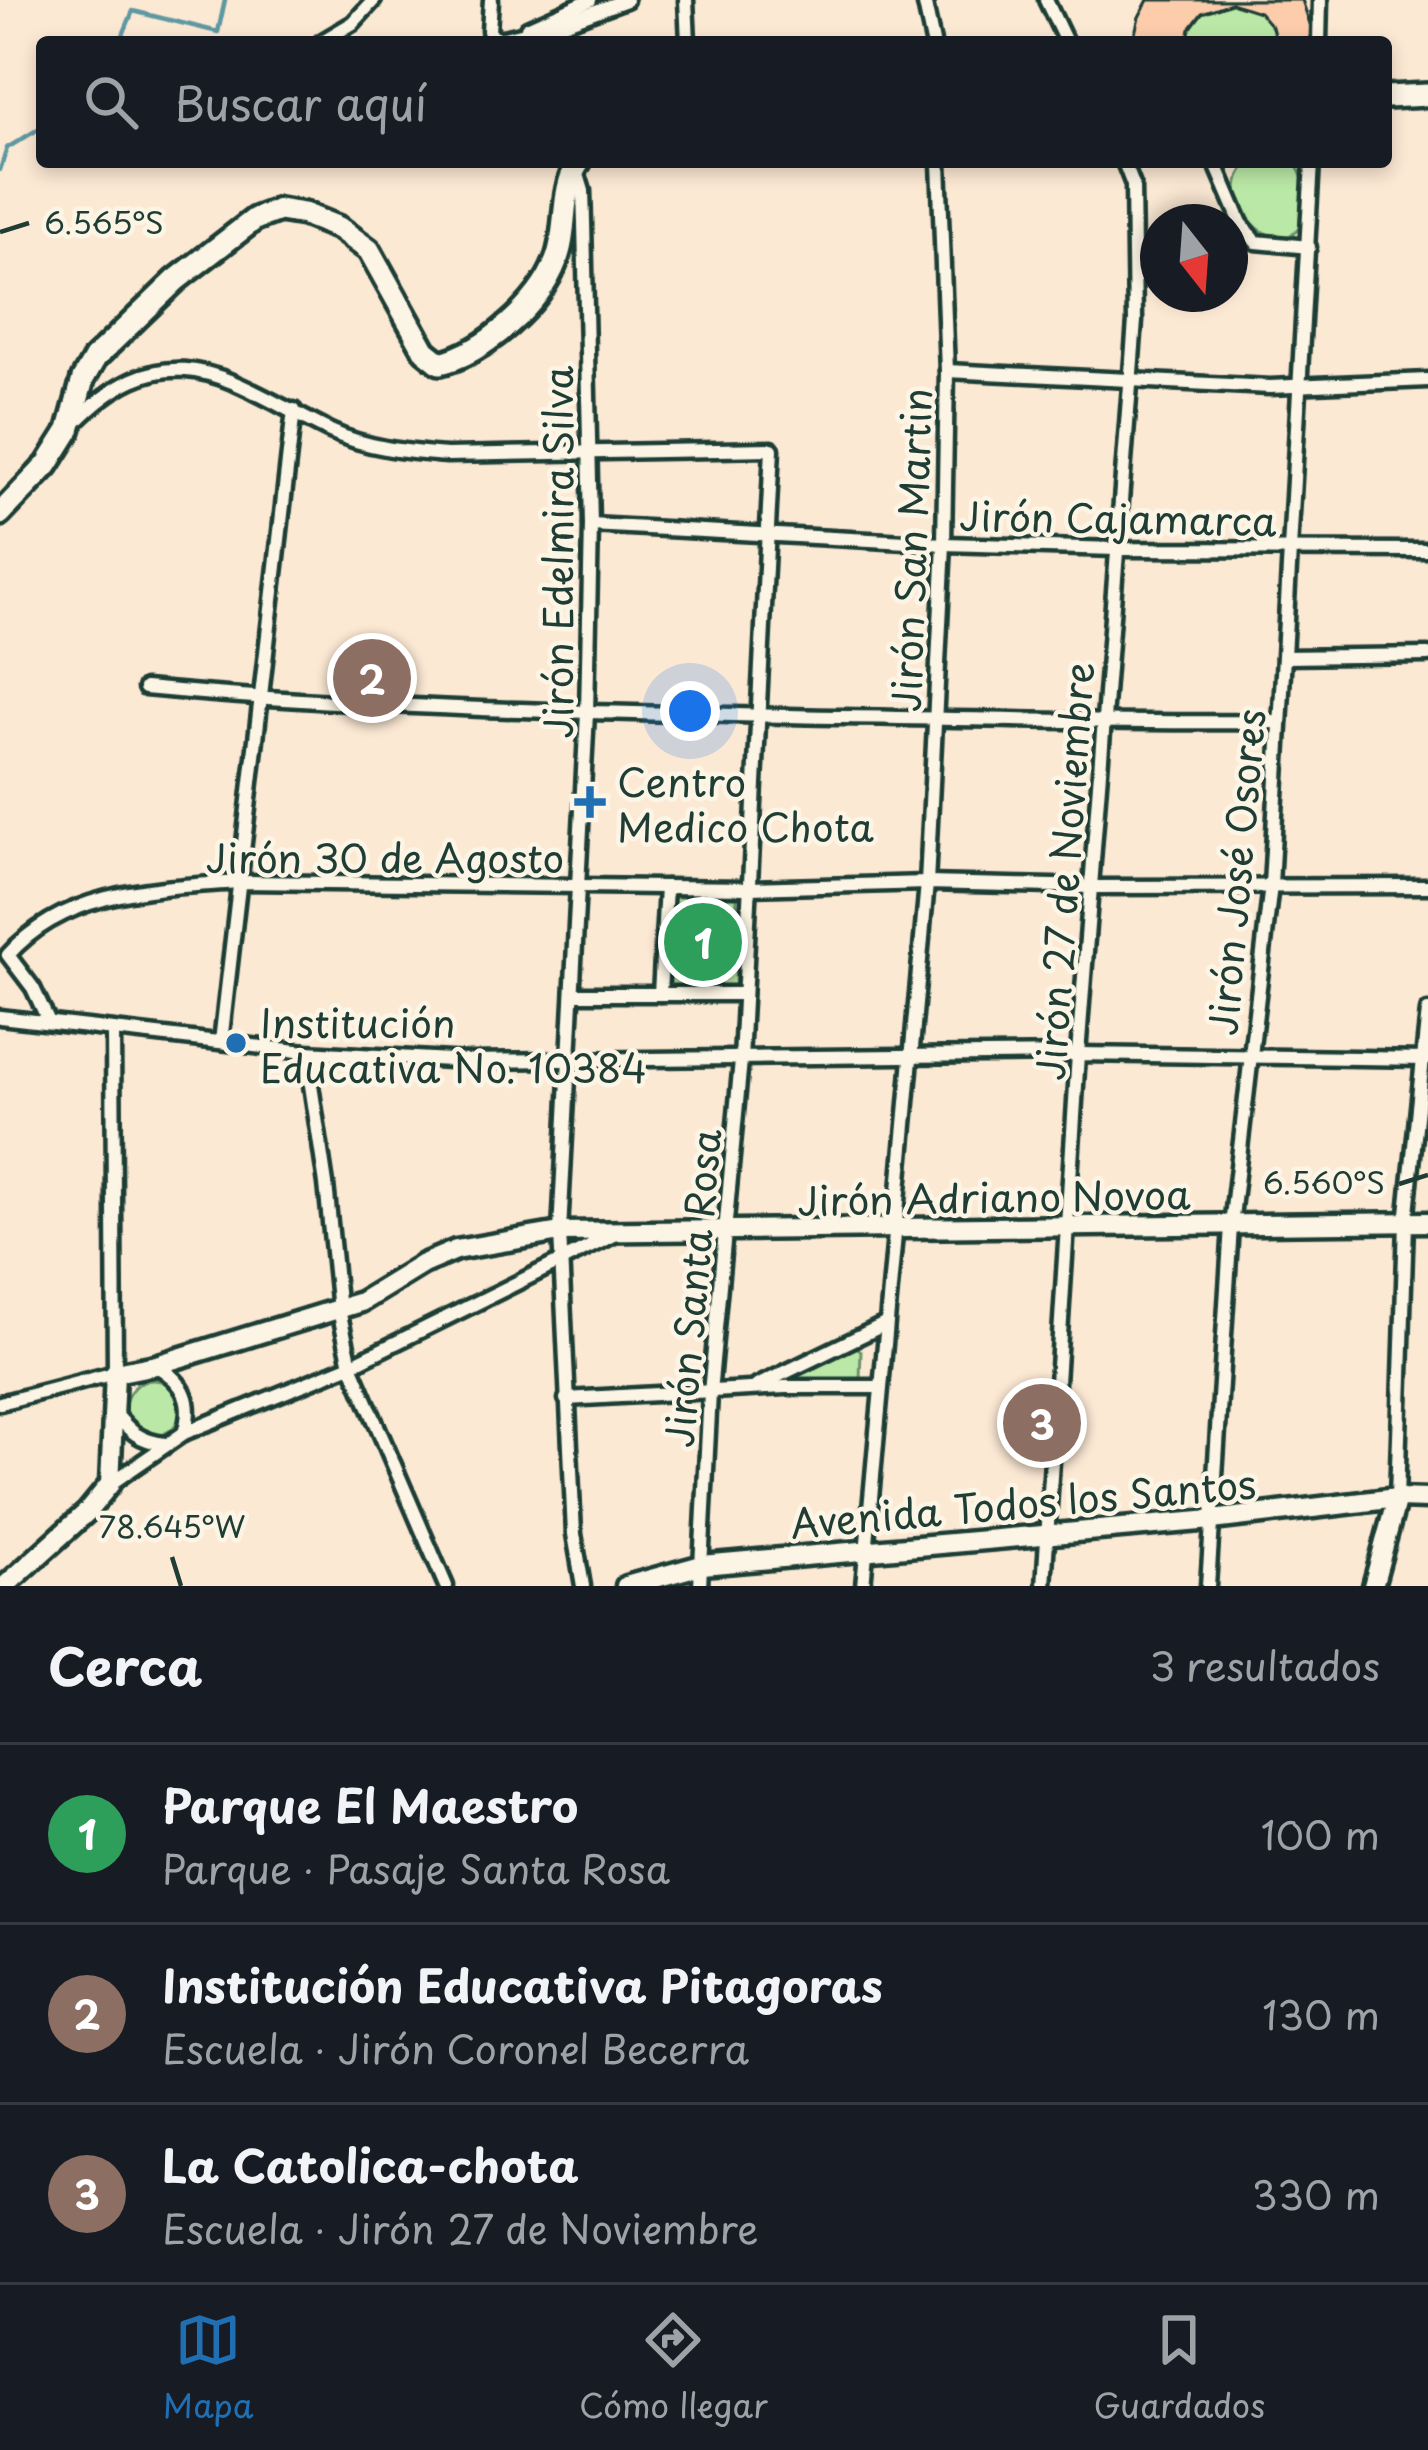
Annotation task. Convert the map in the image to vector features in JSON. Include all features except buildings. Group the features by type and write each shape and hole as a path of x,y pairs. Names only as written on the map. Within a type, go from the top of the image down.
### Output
{"main road":[{"path":"1392,97 1428,95"},
{"path":"0,514 47,464 69,430 83,379 109,344 228,237 255,219 279,210 304,214 339,228 369,250 424,351 440,363 455,360 509,321 546,279 556,262 575,168"}],"street":[{"path":"331,36 353,23 374,0"},
{"path":"491,0 489,31 493,36"},
{"path":"556,20 590,0"},
{"path":"508,36 626,0"},
{"path":"686,0 688,36"},
{"path":"924,0 932,36"},
{"path":"1046,0 1063,36"},
{"path":"1309,0 1318,20"},
{"path":"1318,36 1320,0"},
{"path":"556,20 559,36"},
{"name":"Jirón Edelmira Silva","path":"577,168 583,190 591,525 572,1061 560,1232 574,1534 583,1586"},
{"name":"Jirón San Martin","path":"863,1586 927,883 944,544 946,371 939,168"},
{"name":"Jirón 27 de Noviembre","path":"1044,1586 1078,1054 1136,321 1133,184 1126,168"},
{"path":"1217,168 1240,223 1256,242 1310,247"},
{"name":"Jirón José Osores","path":"1208,1586 1231,1226 1271,885 1312,168"},
{"path":"69,430 94,404 120,387 176,367 210,371 332,432 409,452 588,450"},
{"path":"946,371 1302,386 1428,380"},
{"path":"221,1042 294,410"},
{"name":"Jirón Santa Rosa","path":"588,450 772,449 741,1060 710,1393 700,1586"},
{"name":"Jirón Cajamarca","path":"591,525 944,544 1428,550"},
{"path":"1284,657 1428,656"},
{"path":"145,688 260,699 587,713 1106,724 1279,722"},
{"name":"Jirón 30 de Agosto","path":"48,1020 33,988 8,955 37,929 87,901 170,887 239,882 749,888 927,883 1428,886"},
{"path":"660,994 666,887"},
{"path":"574,994 744,994"},
{"path":"1373,1586 1397,1498 1406,1222 1428,1011"},
{"path":"0,1017 306,1052 414,1059 1078,1054 1426,1059"},
{"path":"110,1484 116,1413 113,1030"},
{"path":"306,1052 339,1310 351,1365 446,1586"},
{"name":"Jirón Adriano Novoa","path":"156,1365 361,1302 456,1250 560,1232 1428,1222"},
{"path":"5,1586 87,1512 110,1484 184,1433 351,1365 618,1233"},
{"path":"749,1390 885,1324"},
{"path":"0,1403 156,1365 175,1377 186,1392 190,1414 184,1433"},
{"path":"566,1399 879,1387"},
{"path":"116,1413 145,1442 165,1444"},
{"name":"Avenida Todos los Santos","path":"626,1586 702,1565 1212,1520 1397,1498 1428,1499"}],"green space":[{"path":"1148,0 1302,0 1314,36 1134,36"},
{"path":"1245,168 1297,168 1305,189 1299,227 1288,236 1273,236 1258,228 1248,217 1248,204 1238,199 1238,180"},
{"path":"670,897 737,897 735,987 670,987"},
{"path":"856,1346 861,1351 860,1379 795,1382 795,1372"},
{"path":"153,1380 173,1388 181,1408 173,1428 153,1436 133,1428 125,1408 133,1388"}],"waterway":[{"path":"123,36 133,11 218,32 225,0"},
{"path":"0,170 7,148 36,131"}],"place":[{"name":"Institución Educativa Pitagoras","path":"372,678"},
{"name":"Centro Medico Chota","path":"590,802"},
{"name":"Parque El Maestro","path":"703,942"},
{"name":"Institución Educativa No. 10384","path":"236,1043"},
{"name":"La Catolica-chota","path":"1042,1423"}]}
